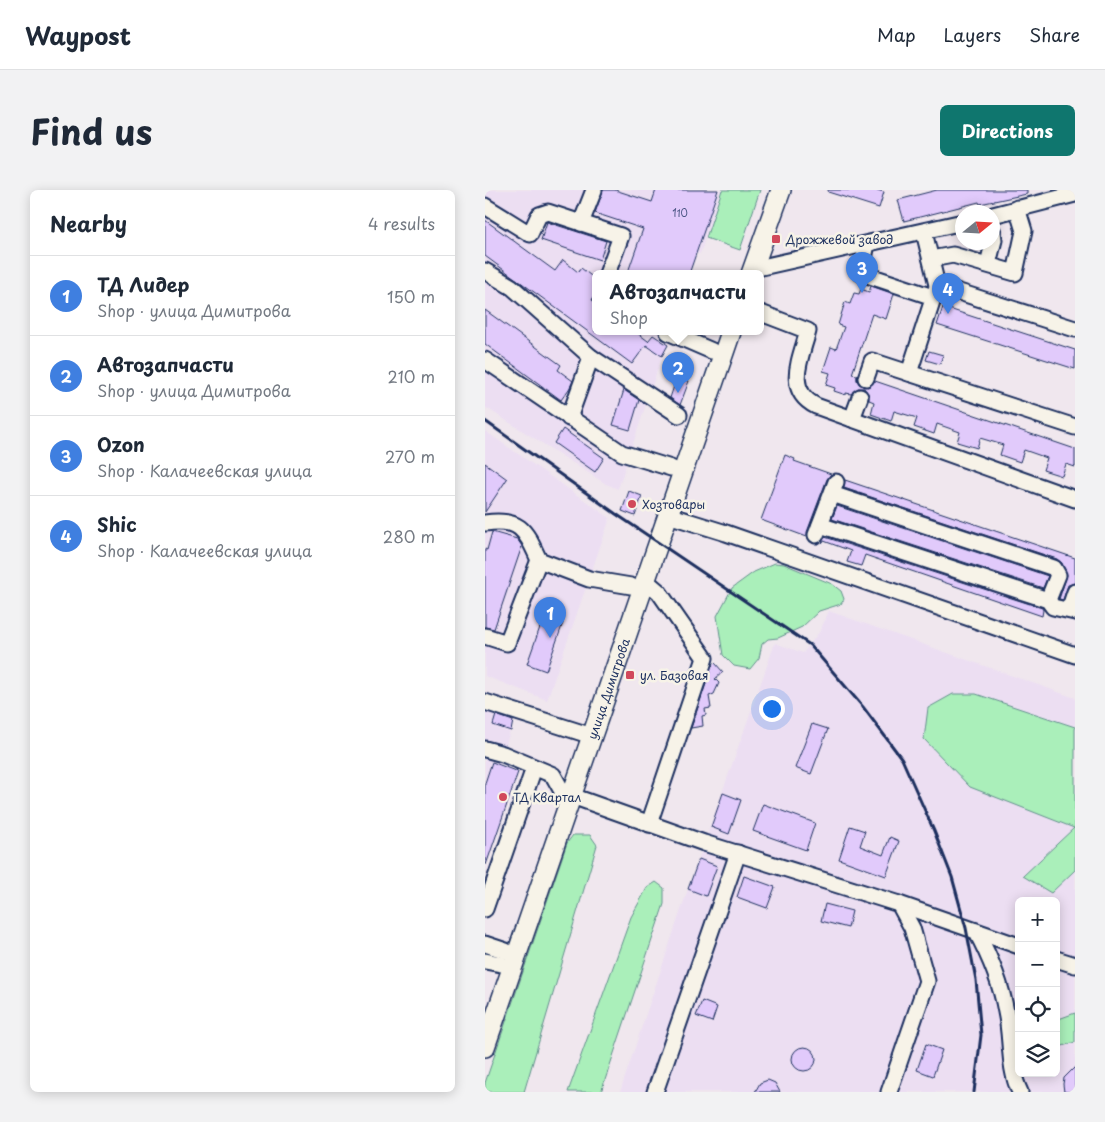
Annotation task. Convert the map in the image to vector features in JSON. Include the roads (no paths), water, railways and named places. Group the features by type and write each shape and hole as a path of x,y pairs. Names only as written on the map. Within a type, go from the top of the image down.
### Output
{"main road":[{"path":"746,270 768,190"},
{"path":"746,270 781,190"},
{"name":"улица Димитрова","path":"485,1047 586,735 638,583 671,468 718,335"},
{"name":"улица Димитрова","path":"638,583 668,515 730,335"},
{"name":"улица Димитрова","path":"485,1012 497,959 567,794"}],"street":[{"path":"581,223 594,190"},
{"path":"1000,213 1046,196 1075,194"},
{"path":"485,206 530,234 539,215 549,212 621,236 608,270"},
{"path":"931,259 953,255 1015,273 1024,231 1017,208"},
{"path":"750,270 955,224"},
{"path":"909,373 935,291 931,259 924,232"},
{"path":"867,244 861,273 1075,329"},
{"path":"988,264 992,250"},
{"path":"485,271 511,287 591,357 679,415"},
{"path":"764,314 808,331 797,374 797,385 800,394 806,401 1075,499"},
{"path":"674,335 712,351"},
{"path":"569,418 591,357"},
{"path":"485,360 622,453 671,468"},
{"path":"866,378 872,361 1075,427"},
{"path":"852,419 859,397"},
{"path":"1048,600 1058,575 1054,568 834,488 818,530 1048,600 1053,607 1072,611 1075,592"},
{"path":"668,515 753,542 1075,655"},
{"path":"485,523 503,520 520,526 539,560 589,579 638,583 659,592 705,658 649,824"},
{"path":"485,636 507,643 539,560"},
{"path":"485,702 586,735"},
{"path":"485,749 503,754 553,775 567,794 649,824 899,904 1015,945"},
{"path":"485,908 534,768"},
{"path":"655,1092 738,853"},
{"path":"889,1092 927,982 913,928 899,904"},
{"path":"976,932 991,958 1007,1012 1012,1062 1020,1092"},
{"path":"485,944 497,959"},
{"path":"1060,960 1075,965"}],"railway":[{"path":"485,421 616,514 810,645 863,707 902,759 952,877 966,928 976,980 981,1035 974,1092"}],"place":[{"name":"Дрожжевой завод","path":"776,239"},
{"name":"Ozon","path":"862,293"},
{"name":"Shic","path":"948,314"},
{"name":"Автозапчасти","path":"678,393"},
{"name":"Хозтовары","path":"632,504"},
{"name":"ТД Лидер","path":"550,638"},
{"name":"ул. Базовая","path":"630,675"},
{"name":"ТД Квартал","path":"503,797"}]}
